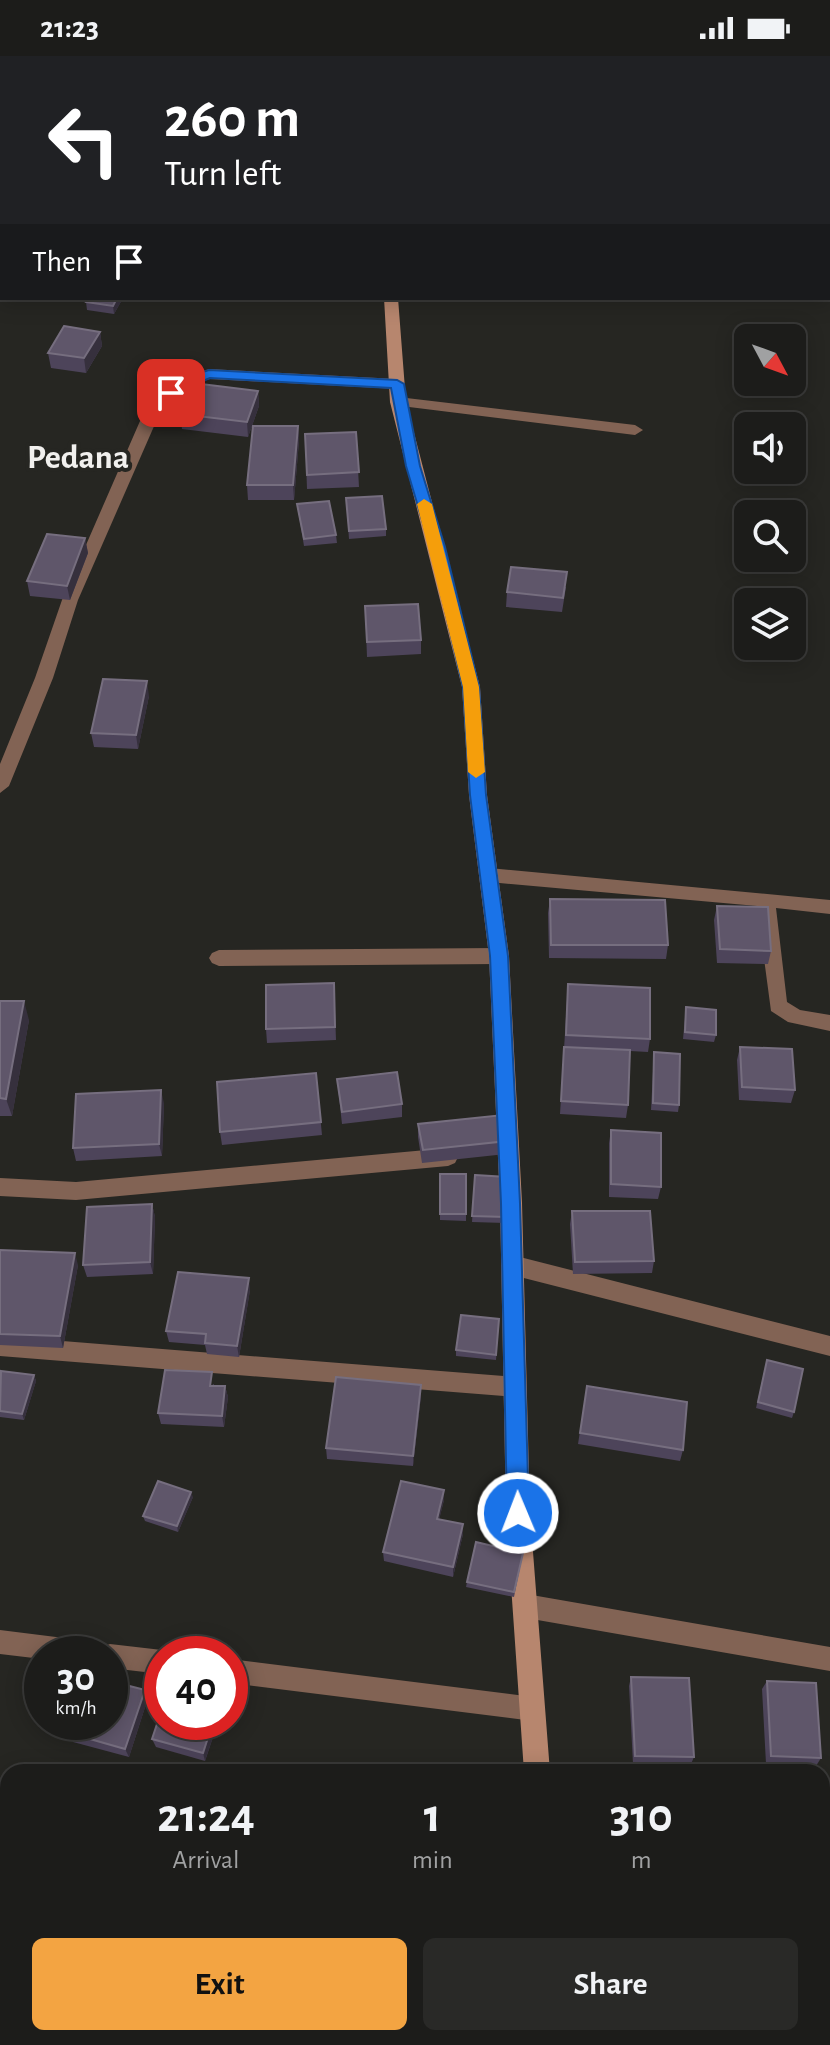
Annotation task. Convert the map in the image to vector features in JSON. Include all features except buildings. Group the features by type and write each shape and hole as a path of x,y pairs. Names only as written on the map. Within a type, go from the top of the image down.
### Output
{"street":[{"path":"391,300 398,393 471,687 478,795 499,956 500,1152 512,1265 518,1513 536,1764"},
{"path":"0,786 44,678 70,600 155,405 188,381 209,374 398,393 635,430"},
{"path":"489,875 830,907"},
{"path":"766,899 778,1005 783,1012 797,1018 830,1023"},
{"path":"219,958 499,956"},
{"path":"0,1187 76,1191 462,1156"},
{"path":"512,1265 830,1346"},
{"path":"0,1346 515,1387"},
{"path":"526,1606 830,1659"},
{"path":"0,1642 24,1645"},
{"path":"248,1673 533,1709"}],"slow traffic":[{"path":"424,504 438,547 471,687 476,772"}],"district":[{"name":"Pedana","path":"78,456"}],"route":[{"path":"171,393 188,381 209,374 397,384 398,402 413,466 438,547 471,687 478,795 499,956 511,1203 518,1513"}]}
